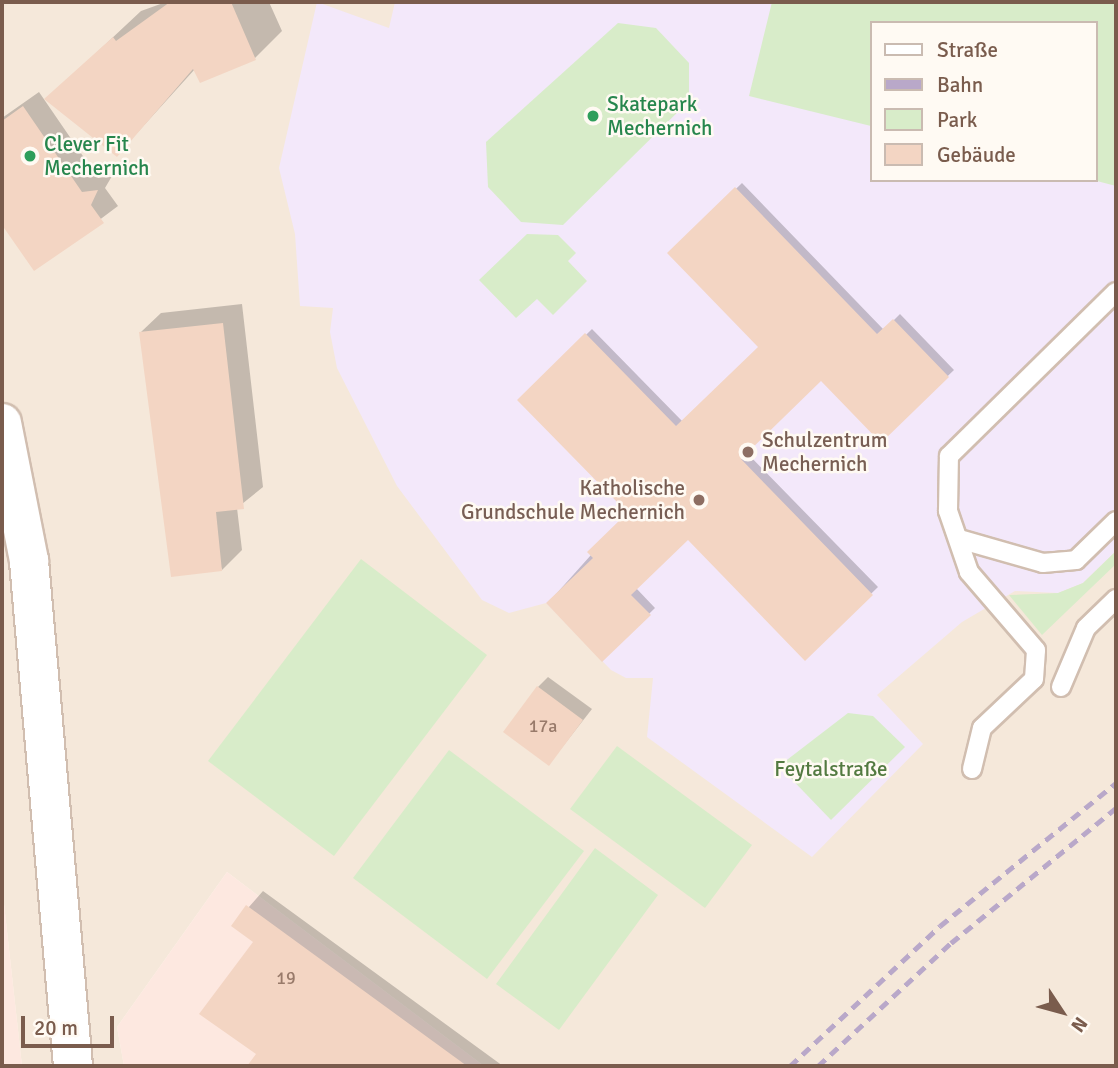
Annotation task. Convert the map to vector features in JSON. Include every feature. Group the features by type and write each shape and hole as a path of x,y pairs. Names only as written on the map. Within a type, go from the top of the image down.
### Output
{"main road":[{"path":"2,423 29,562 73,1066"}],"lane":[{"path":"972,769 982,728 1034,679 1036,650 969,572 948,512 949,456 1116,292"},
{"path":"959,538 1043,563 1076,560 1116,521"},
{"path":"1061,687 1086,628 1116,599"}],"shaded area":[{"path":"2,2 1116,2 1116,1066 484,1066 227,872 117,1027 124,1066 22,1066 2,886"},
{"name":"Schulzentrum Mechernich","path":"317,2 389,28 395,2 1116,2 1116,551 1083,583 1058,593 1015,591 962,622 877,695 923,744 812,857 647,737 653,678 626,678 611,670 546,603 509,613 482,600 397,486 337,368 330,332 333,308 300,306 295,234 279,168"},
{"path":"227,872 484,1066 124,1066 117,1027"},
{"path":"2,886 22,1066 2,1066"}],"green space":[{"path":"772,2 1116,2 1116,186 1097,181 1097,21 870,21 870,126 749,96"},
{"name":"Skatepark Mechernich","path":"618,23 656,28 689,63 689,101 563,225 521,222 488,187 486,142"},
{"path":"527,234 558,235 576,253 568,261 587,281 553,315 537,299 516,318 479,280"},
{"path":"1116,551 1116,564 1042,635 1009,595 1058,593 1083,583"},
{"path":"361,559 487,655 334,856 208,761"},
{"name":"Feytalstraße","path":"848,713 873,716 905,747 831,820 779,766"},
{"path":"617,746 752,845 705,908 570,809"},
{"path":"449,750 584,851 487,979 353,878"},
{"path":"595,848 658,895 559,1030 496,984"}],"building":[{"path":"170,2 231,2 256,60 200,83 193,69 117,157 44,99 113,37 116,41"},
{"name":"Clever Fit Mechernich","path":"23,106 82,192 98,190 91,205 104,223 34,271 2,225 2,121"},
{"path":"735,187 877,334 893,319 949,377 881,443 821,381 741,459 873,595 805,661 688,540 631,595 651,615 602,662 546,603 593,558 587,552 623,517 614,508 619,504 517,400 585,333 676,426 758,347 667,253"},
{"path":"223,323 244,509 216,512 222,571 171,577 139,332"},
{"path":"537,686 583,720 549,766 503,732"},
{"path":"246,905 467,1066 247,1066 256,1054 199,1014 253,942 231,926"}],"railway":[{"path":"790,1066 940,926 1116,783"},
{"path":"818,1066 951,943 1116,808"}],"place":[{"name":"Skatepark Mechernich","path":"593,116"},
{"name":"Clever Fit Mechernich","path":"30,156"},
{"name":"Schulzentrum Mechernich","path":"748,452"},
{"name":"Katholische Grundschule Mechernich","path":"699,500"}]}
